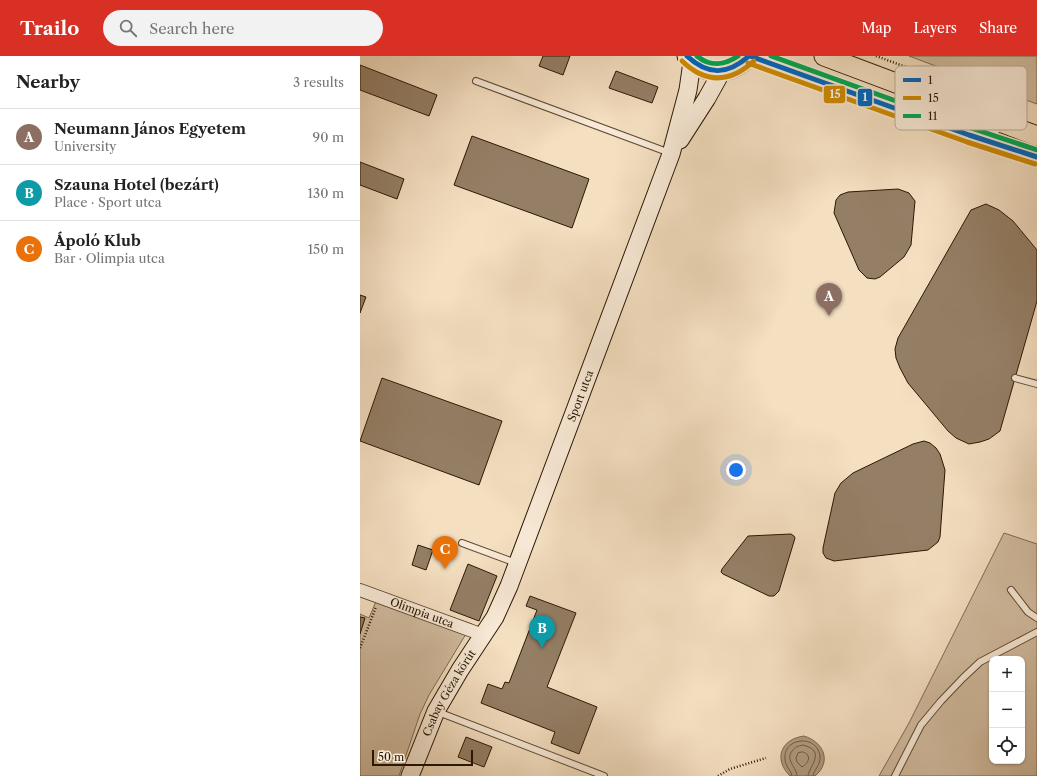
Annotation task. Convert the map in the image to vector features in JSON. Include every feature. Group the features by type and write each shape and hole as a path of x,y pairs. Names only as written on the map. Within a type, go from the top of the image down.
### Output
{"main road":[{"path":"690,59 706,69 722,71 737,66 750,56 895,108"},
{"path":"824,56 895,80"},
{"path":"955,130 1037,156"},
{"path":"1027,130 1037,136"}],"street":[{"path":"671,154 688,90 690,59"},
{"path":"671,154 707,98 722,71"},
{"name":"Sport utca","path":"484,635 495,617 518,564 671,154"},
{"name":"Olimpia utca","path":"360,590 484,635"},
{"name":"Csabay Géza körút","path":"410,776 436,711 460,670 484,635"}],"lane":[{"path":"476,81 671,154"},
{"path":"969,135 995,132 997,130"},
{"path":"1015,378 1037,384"},
{"path":"462,543 518,564"},
{"path":"1011,590 1028,612 1037,618"},
{"path":"895,776 921,725 941,700 980,662 1037,632"},
{"path":"436,711 604,776"}],"path":[{"path":"360,648 381,597"},
{"path":"718,776 730,769 766,758"}],"shaded area":[{"path":"909,56 1037,56 1037,104 1027,100 1027,66 936,66"},
{"path":"1004,533 1037,544 1037,776 879,776 909,723"},
{"path":"380,592 472,624 429,695 420,714 399,776 360,776 360,614 369,618"}],"water":[{"path":"804,736 817,743 821,748 824,759 823,765 815,776 790,776 782,763 782,751 785,745 790,741"}],"building":[{"path":"543,56 570,56 563,75 539,66"},
{"path":"360,65 437,95 429,116 360,90"},
{"path":"616,71 658,87 652,103 609,88"},
{"path":"472,136 589,179 572,228 454,185"},
{"path":"360,162 404,179 397,199 360,185"},
{"path":"898,189 909,193 915,201 911,245 904,257 880,277 875,279 867,278 859,270 834,213 836,200 840,195 848,192"},
{"path":"986,204 999,210 1013,221 1037,250 1037,301 1000,431 989,439 969,444 956,438 948,431 908,383 896,358 895,349 898,338 971,210"},
{"path":"360,295 366,297 360,313"},
{"path":"382,378 502,421 479,485 360,441"},
{"path":"924,441 930,443 936,448 940,454 945,470 940,537 938,542 928,550 834,561 826,558 823,553 823,548 835,493 841,483 853,473 913,444"},
{"path":"791,534 795,538 779,591 774,596 769,596 721,572 748,536"},
{"path":"418,545 433,550 426,570 412,565"},
{"path":"468,564 497,576 479,621 450,610"},
{"path":"530,596 576,613 547,687 597,707 579,754 551,743 555,732 481,703 488,684 502,689 505,682 509,683 537,610 526,606"},
{"path":"360,617 365,618 360,634"},
{"path":"466,737 492,747 484,767 458,757"}],"transit line":[{"name":"1","path":"687,56 695,63 703,67 718,71 733,67 749,56"},
{"name":"11","path":"697,56 707,62 718,64 738,56"},
{"name":"1","path":"750,56 895,108"},
{"name":"11","path":"771,56 895,101"},
{"name":"15","path":"682,61 691,69 700,74 718,78 736,74 754,61"},
{"name":"15","path":"748,63 895,116"},
{"name":"15","path":"934,130 1035,164"},
{"name":"1","path":"955,130 1037,157"},
{"name":"11","path":"977,130 1037,150"}],"place":[{"name":"Neumann János Egyetem","path":"829,316"},
{"name":"Ápoló Klub","path":"445,569"},
{"name":"Szauna Hotel (bezárt)","path":"542,648"}]}
